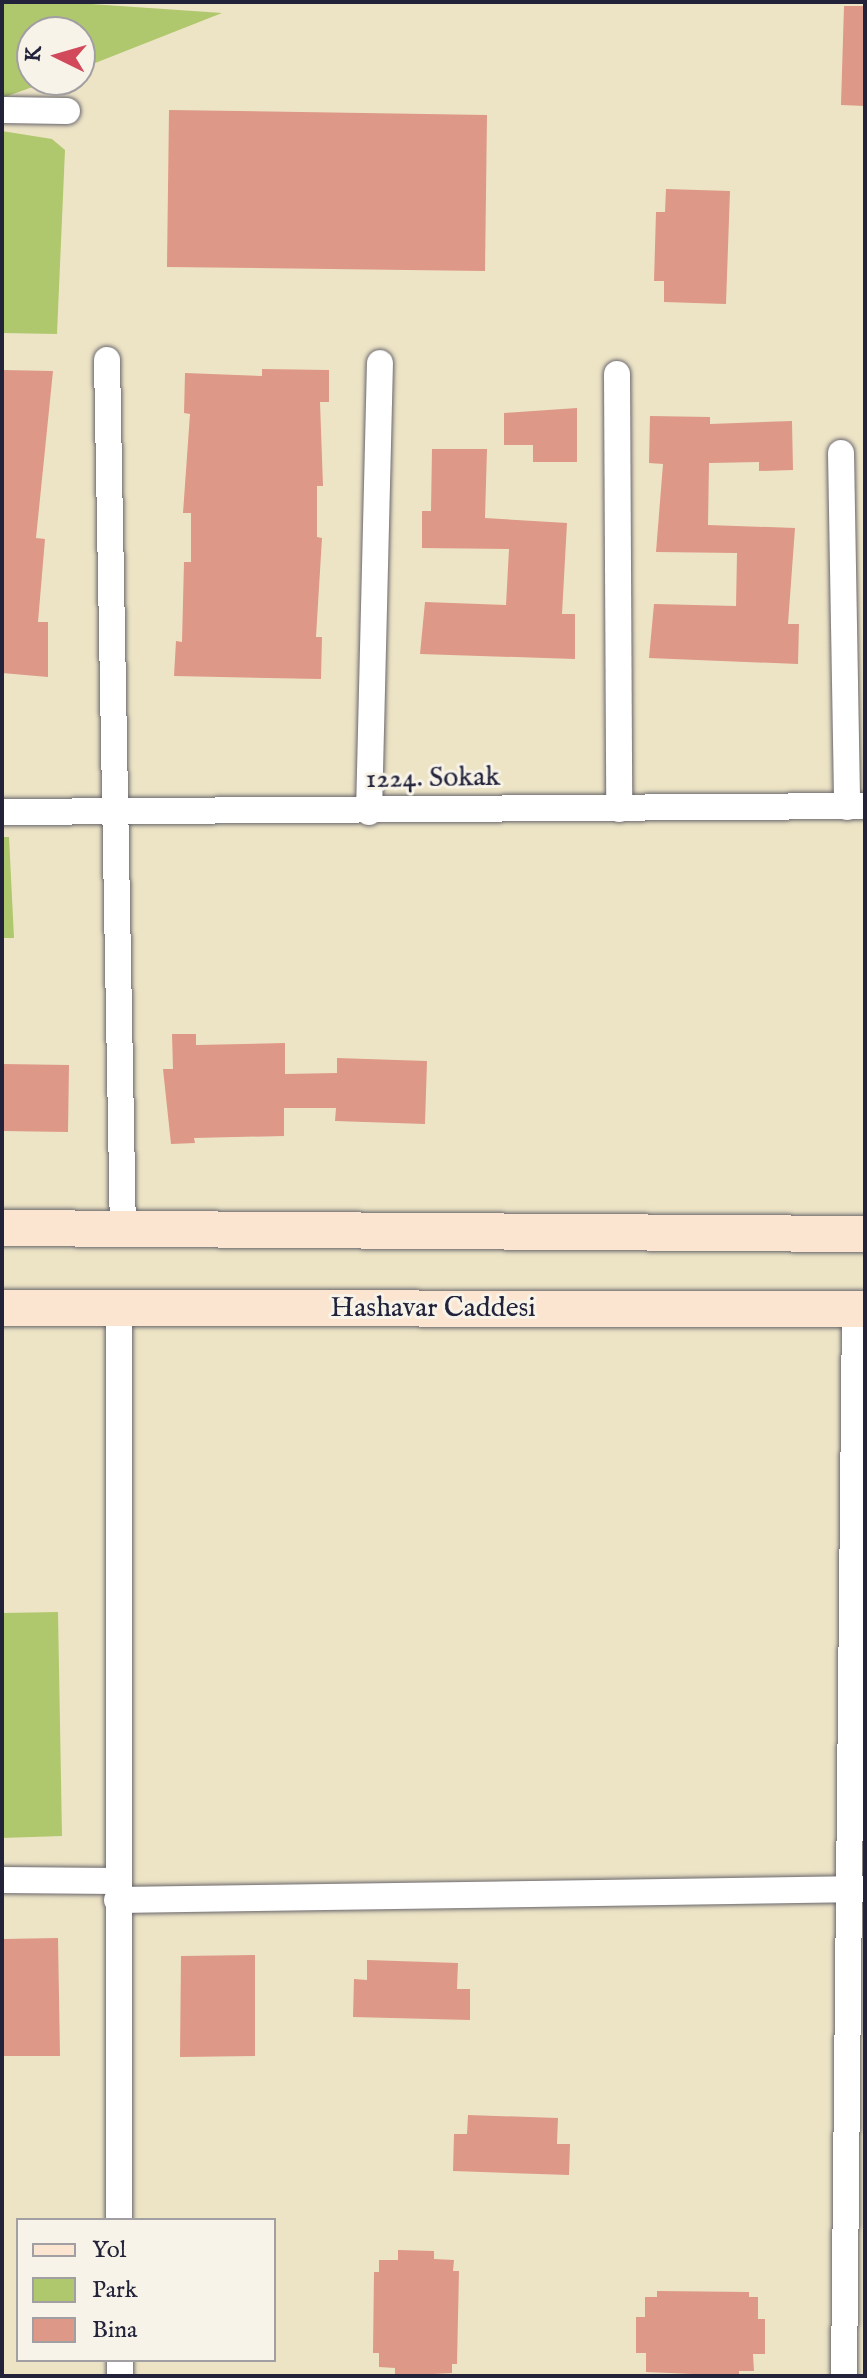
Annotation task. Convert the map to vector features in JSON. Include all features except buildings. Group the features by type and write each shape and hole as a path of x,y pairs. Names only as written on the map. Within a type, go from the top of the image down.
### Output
{"main road":[{"path":"2,1228 865,1234"},
{"name":"Hashavar Caddesi","path":"2,1308 860,1309"}],"street":[{"path":"2,110 67,111"},
{"path":"107,360 123,1229"},
{"path":"369,812 380,363"},
{"path":"617,374 619,809"},
{"path":"841,453 856,806"},
{"name":"1224. Sokak","path":"2,812 369,812 856,806"},
{"path":"119,1308 116,1890 119,2218"},
{"path":"844,2376 856,1889 860,1309"},
{"path":"2,1880 116,1890 856,1889"}],"green space":[{"path":"2,2 62,2 222,13 96,63 96,16 16,16 16,93 2,98"},
{"path":"2,131 52,139 65,150 57,334 2,333"},
{"path":"2,837 9,837 14,938 2,938"},
{"path":"58,1612 62,1836 2,1838 2,1613"}]}
